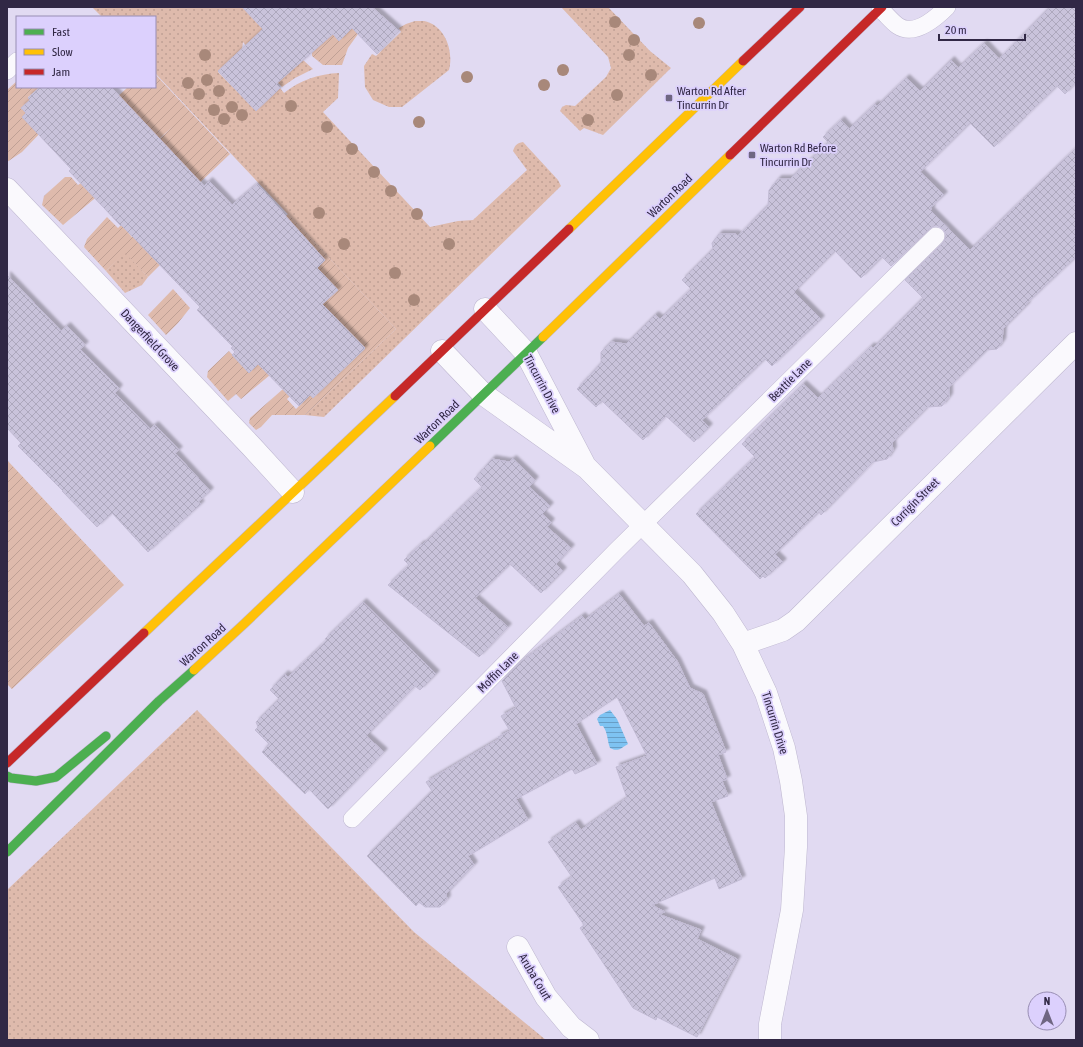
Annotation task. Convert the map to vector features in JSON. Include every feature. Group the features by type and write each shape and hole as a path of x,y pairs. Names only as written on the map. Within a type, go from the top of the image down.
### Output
{"main road":[{"path":"7,763 442,351 800,7"},
{"name":"Warton Road","path":"7,852 159,701 245,623 526,353 881,8"},
{"path":"7,776 11,778 36,781 56,777 116,729 159,701"}],"street":[{"name":"Dangerfield Grove","path":"7,189 293,492"},
{"name":"Tincurrin Drive","path":"484,309 526,353 587,468"},
{"name":"Corrigin Street","path":"743,644 783,630 796,621 1076,343"},
{"name":"Tincurrin Drive","path":"442,351 483,394 587,468 644,524 705,589 743,644 766,693 784,748 796,816 795,880 792,910 770,1024 770,1040"},
{"name":"Aruba Court","path":"518,947 546,998 571,1027 588,1040"}],"lane":[{"path":"881,8 898,26 916,29 927,24 947,7"},
{"path":"7,71 16,62"},
{"name":"Beattie Lane","path":"644,524 936,236"},
{"name":"Moffin Lane","path":"352,819 644,524"}],"shaded area":[{"path":"92,7 242,7 294,63 303,60 313,69 295,78 282,87 243,42 242,49 218,72 256,111 280,88 284,93 290,88 310,78 339,73 338,98 323,112 430,227 458,221 473,220 527,170 513,151 516,145 521,142 523,142 558,180 561,186 324,417 305,415 396,329 156,74 156,16 101,16"},
{"path":"561,7 608,7 650,51 671,68 603,135 584,128 580,131 560,111 562,107 566,105 575,106 606,77 611,68 608,57"},
{"path":"415,21 431,23 442,33 449,47 449,70 402,107 389,107 373,100 365,87 364,66 372,54 376,56 401,32 399,28"},
{"path":"352,28 358,34 348,48 342,65 323,65 312,56 312,52 329,30 339,41"},
{"path":"156,75 230,154 156,224 167,258 148,277 125,253 106,271 84,247 87,239 107,217 118,228 121,225 132,237 196,178 145,154 172,127 100,194 63,225 42,205 44,196 65,177 71,177 78,185 81,183 96,190 155,134 123,100 103,110 127,88 156,88"},
{"path":"16,82 16,88 39,88 28,97 30,100 22,108 26,113 22,117 35,130 44,129 22,152 7,162 7,90"},
{"path":"288,214 396,329 305,415 272,415 261,427 256,430 249,423 250,418 283,389 290,396 287,399 296,409 310,395 313,398 365,349 270,375 241,399 236,394 228,401 207,377 208,371 229,351 249,373 338,290 317,268 285,217"},
{"path":"125,252 148,277 142,285 125,293 106,271"},
{"path":"173,289 190,308 166,335 148,315"},
{"path":"7,460 124,585 12,689 7,684"},
{"path":"197,710 414,932 546,1040 7,1040 7,890"}],"water":[{"path":"610,710 617,719 628,744 617,750 610,748 605,729 603,726 600,726 597,719 600,715"}],"building":[{"path":"242,7 374,7 373,8 399,31 377,54 352,28 339,41 333,34 276,84 280,88 256,111 218,71 263,29"},
{"path":"1050,7 1076,7 1076,82 1065,94 1057,86 994,147 970,123 920,172 944,195 930,208 932,209 930,210 970,250 1076,148 1076,257 1026,304 1027,305 1003,329 1002,342 997,349 987,350 949,387 949,397 942,406 928,407 892,443 893,450 887,459 873,462 821,515 819,512 775,554 783,562 765,578 763,576 760,579 696,514 755,457 742,444 803,384 818,398 871,346 873,348 923,298 905,280 943,243 946,234 943,229 938,226 934,226 929,229 891,266 882,257 861,278 835,251 794,292 821,319 772,366 765,359 702,420 709,427 694,442 666,416 643,440 602,401 596,407 577,389 601,363 601,352 611,342 626,344 655,315 660,319 691,289 682,280 713,249 712,243 719,234 736,234 738,236 768,205 769,190 778,179 790,179 828,142 823,137 841,120 849,129 875,104 877,106 906,78 920,91 951,60 958,68 984,43 999,59"},
{"path":"39,88 112,88 204,186 209,181 232,205 257,184 325,260 317,268 338,290 322,304 365,348 313,398 310,395 299,406 258,364 249,373 232,355 235,352 231,348 233,347 197,310 200,307 69,171 71,169 22,117 26,113 21,108 30,100 28,98"},
{"path":"7,275 61,331 67,326 85,345 80,349 119,388 115,393 150,429 155,425 179,450 175,453 210,491 198,502 201,504 148,552 112,513 97,527 18,446 21,443 7,428"},
{"path":"492,459 509,462 513,459 535,480 529,487 550,506 542,514 551,522 547,527 571,548 556,564 563,571 541,593 510,564 475,598 508,627 479,657 388,585 409,565 404,560 421,544 422,545 482,487 474,479"},
{"path":"619,594 644,626 649,623 677,661 690,688 703,694 726,752 718,755 727,779 722,781 728,796 711,802 742,879 719,889 715,878 652,905 665,912 658,914 701,930 697,939 737,959 697,1037 657,1017 656,1020 633,1008 580,928 584,925 558,887 572,877 548,842 576,823 581,830 627,798 616,767 647,756 617,697 576,724 597,764 575,774 572,769 516,799 528,820 468,856 474,865 446,894 447,899 440,907 425,907 419,902 416,906 367,856 432,791 426,782 510,731 501,716 516,708 502,681 522,661 582,616 585,620"},
{"path":"363,602 436,674 420,690 415,686 366,736 384,752 328,809 309,789 305,794 262,752 269,744 255,730 258,727 256,722 279,699 270,690 285,674 288,677 327,640 325,639"}],"traffic: fast":[{"path":"430,446 543,337"},
{"path":"7,852 159,701 194,670"},
{"path":"7,776 11,778 36,781 56,777 106,736"}],"traffic: slow":[{"path":"569,229 743,61"},
{"path":"543,337 730,155"},
{"path":"144,633 395,396"},
{"path":"194,670 430,446"}],"traffic: jam":[{"path":"743,61 800,7"},
{"path":"730,155 882,7"},
{"path":"395,396 569,229"},
{"path":"7,763 144,633"}],"place":[{"name":"Warton Rd After Tincurrin Dr","path":"669,98"},
{"name":"Warton Rd Before Tincurrin Dr","path":"752,155"}]}
